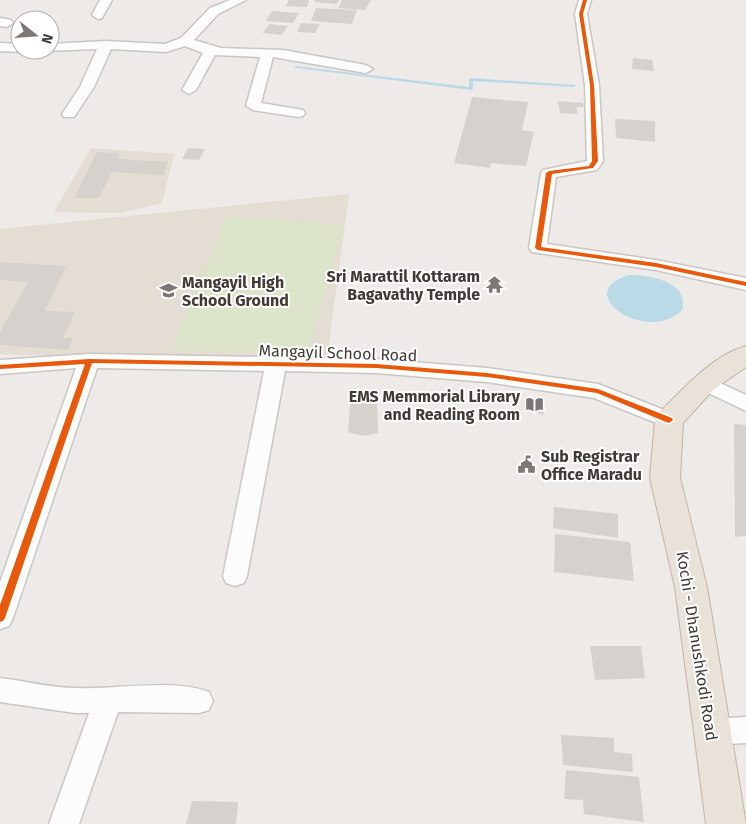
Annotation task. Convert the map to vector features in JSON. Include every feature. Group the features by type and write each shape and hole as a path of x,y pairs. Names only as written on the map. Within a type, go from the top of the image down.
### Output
{"highway":[{"path":"669,420 705,383 746,354"},
{"name":"Kochi - Dhanushkodi Road","path":"669,420 665,478 691,587 726,824"}],"street":[{"path":"98,15 106,0"},
{"path":"60,47 106,45 166,48 186,41 214,11 240,0"},
{"path":"585,0 581,14 592,86 596,161 591,167 549,173 538,248 656,265 746,284"},
{"path":"186,41 198,48 211,51 292,55 366,69"},
{"path":"70,114 87,87 106,45"},
{"path":"189,90 211,51"},
{"path":"268,53 253,106 298,113"},
{"path":"0,618 89,361"},
{"name":"Mangayil School Road","path":"0,367 89,361 376,366 439,371 598,391 669,420"},
{"path":"235,576 276,363"},
{"path":"705,383 746,404"},
{"path":"0,690 75,701 108,699 198,701"},
{"path":"64,824 108,699"},
{"path":"711,732 746,730"}],"shaded area":[{"path":"91,148 174,154 162,203 119,213 54,212"},
{"name":"Mangayil High School Ground","path":"349,194 326,365 0,354 0,229"}],"green space":[{"path":"228,215 345,226 308,353 171,351"}],"water":[{"path":"629,275 656,278 674,286 683,300 682,310 668,320 651,322 634,319 620,312 610,303 607,293 613,283"}],"building":[{"path":"289,0 309,0 307,7 286,6"},
{"path":"315,0 339,0 337,4 314,2"},
{"path":"342,0 371,0 365,10 338,8"},
{"path":"316,8 357,10 352,24 311,21"},
{"path":"272,11 299,13 293,23 266,21"},
{"path":"301,23 320,24 315,33 297,32"},
{"path":"269,24 288,26 282,35 263,33"},
{"path":"633,58 652,60 654,71 632,69"},
{"path":"472,97 528,102 522,130 534,132 526,166 491,163 490,168 454,163"},
{"path":"558,101 583,103 584,107 577,107 577,114 560,113"},
{"path":"615,119 655,121 655,142 616,138"},
{"path":"188,148 205,149 199,160 182,159"},
{"path":"97,152 120,153 118,159 168,162 163,175 112,172 99,198 74,198"},
{"path":"0,262 66,266 45,311 75,312 63,338 73,338 68,350 0,345 0,332 28,282 0,280"},
{"path":"351,393 377,395 378,433 363,436 348,432"},
{"name":"EMS Memmorial Library and Reading Room","path":"543,399 544,415 524,409 524,400"},
{"path":"734,424 746,425 746,536 735,537"},
{"path":"554,507 618,514 618,538 553,528"},
{"path":"555,534 630,542 634,581 554,572"},
{"path":"590,646 641,646 645,678 595,680"},
{"path":"561,735 614,738 614,752 632,754 633,772 563,765"},
{"path":"566,770 639,777 644,822 584,814 583,800 564,799"},
{"path":"192,801 238,802 236,824 186,824"}],"waterway":[{"path":"297,67 471,89 471,79 574,86"}],"cycle path":[{"path":"585,0 581,14 592,85 595,161 591,167 549,173 538,248 656,265 746,284"},
{"path":"0,367 89,361 376,366 487,375 598,391 669,420"},
{"path":"0,618 89,361"}],"place":[{"name":"Sri Marattil Kottaram Bagavathy Temple","path":"494,285"},
{"name":"Mangayil High School Ground","path":"168,291"},
{"name":"EMS Memmorial Library and Reading Room","path":"534,405"},
{"name":"Sub Registrar Office Maradu","path":"527,465"}]}
